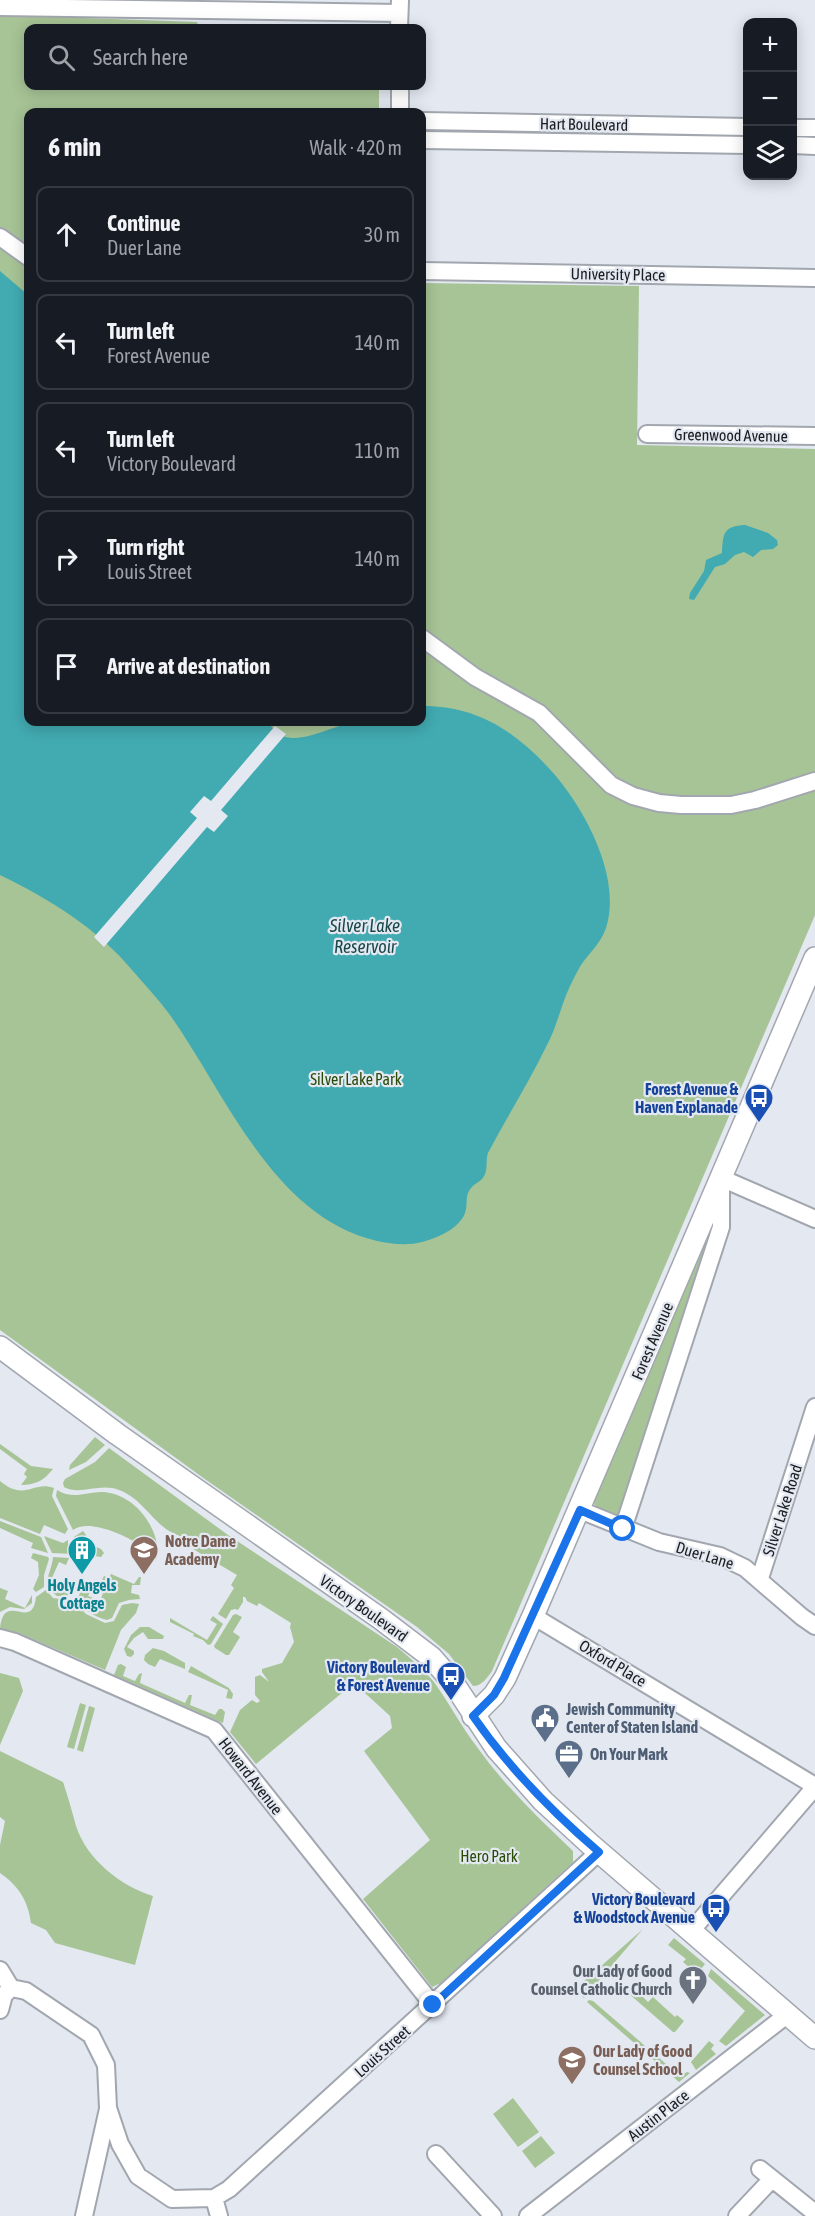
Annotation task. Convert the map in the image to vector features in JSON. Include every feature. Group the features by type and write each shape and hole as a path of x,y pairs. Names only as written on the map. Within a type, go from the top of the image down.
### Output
{"main road":[{"name":"Forest Avenue","path":"473,1716 499,1687 533,1616 815,958"},
{"name":"Victory Boulevard","path":"0,1347 198,1492 412,1641 431,1657 452,1681 473,1716 504,1759 530,1788 599,1852 815,2038"}],"street":[{"path":"5,3 303,6 399,14"},
{"path":"400,90 400,108"},
{"name":"Hart Boulevard","path":"426,122 743,127"},
{"path":"797,128 815,128"},
{"name":"Hart Boulevard","path":"426,140 743,145"},
{"path":"797,146 815,146"},
{"path":"0,237 24,254"},
{"name":"University Place","path":"426,271 815,278"},
{"name":"Greenwood Avenue","path":"648,434 815,436"},
{"path":"426,641 475,677 539,712 611,784 633,796 658,803 731,805 815,781"},
{"path":"623,1529 721,1227 721,1178 815,1219"},
{"name":"Silver Lake Road","path":"760,1578 815,1407"},
{"name":"Duer Lane","path":"580,1510 659,1542 720,1556 745,1568 760,1578 815,1626"},
{"name":"Oxford Place","path":"533,1616 815,1787"},
{"name":"Howard Avenue","path":"0,1638 15,1642 214,1730 433,2005"},
{"path":"691,1931 815,1787"},
{"name":"Louis Street","path":"214,2198 229,2189 599,1852"},
{"path":"0,1970 11,1988 26,1991 91,2035 106,2065 108,2108 84,2216"},
{"path":"0,2010 4,1995 11,1988"},
{"name":"Austin Place","path":"528,2216 788,2014"},
{"path":"108,2108 120,2144 138,2176 172,2199 214,2198 219,2216"},
{"path":"436,2154 493,2216"},
{"path":"737,2216 766,2174 815,2213"}],"green space":[{"path":"0,15 197,22 198,24 24,24 24,90 379,90 379,108 24,108 24,245 0,229"},
{"path":"426,127 583,132 583,134 426,135"},
{"path":"592,130 731,133 732,138 591,136"},
{"name":"Silver Lake Park","path":"0,246 24,264 24,726 426,726 426,648 530,716 649,808 815,787 815,915 492,1671 479,1685 473,1686 449,1654 417,1627 202,1477 0,1330"},
{"path":"426,283 639,286 637,445 815,449 815,773 749,794 708,799 646,794 623,782 602,765 547,709 451,653 426,631"},
{"path":"711,1225 713,1226 620,1516 617,1516 597,1507 594,1504 595,1500"},
{"path":"95,1437 105,1445 86,1462 69,1470 70,1465"},
{"path":"0,1444 31,1466 53,1469 39,1481 21,1485 27,1477 24,1474 27,1469 0,1449"},
{"name":"Hero Park","path":"109,1448 228,1535 407,1655 434,1682 471,1739 510,1788 573,1851 573,1862 441,1983 432,1987 363,1899 430,1840 364,1751 392,1728 390,1716 354,1683 256,1764 230,1732 240,1710 252,1700 257,1703 260,1701 255,1695 255,1677 260,1675 269,1682 262,1669 282,1663 294,1642 291,1623 259,1603 257,1606 247,1601 245,1597 238,1610 231,1610 226,1619 218,1614 234,1588 231,1585 237,1575 193,1549 196,1542 166,1529 126,1493 105,1487 77,1490 64,1487 65,1479 95,1462"},
{"path":"0,1481 16,1490 41,1486 54,1488 52,1496 68,1529 65,1534 44,1525 40,1534 0,1518"},
{"path":"57,1490 69,1495 102,1492 124,1498 142,1513 149,1523 157,1545 156,1559 150,1560 135,1542 112,1531 86,1526 73,1530 56,1496"},
{"path":"0,1521 41,1537 48,1553 31,1548 33,1543 0,1528"},
{"path":"83,1531 86,1535 83,1541 101,1549 104,1553 101,1557 88,1555 76,1548 74,1537"},
{"path":"44,1536 63,1543 68,1540 68,1546 74,1554 52,1553"},
{"path":"33,1553 49,1559 44,1575 44,1587 36,1592 33,1589 39,1575 38,1562 31,1558"},
{"path":"53,1557 69,1558 66,1565 59,1562 51,1580 62,1584 64,1579 73,1582 68,1596 57,1596 49,1587 48,1578"},
{"path":"111,1574 134,1584 141,1577 140,1585 132,1585 131,1593 139,1595 140,1599 119,1603 112,1618 107,1620 90,1612 78,1598 83,1586 91,1590 88,1596 100,1601 107,1583 102,1580 104,1576 109,1578"},
{"path":"0,1588 8,1591 5,1599 25,1608 32,1595 32,1603 24,1609 10,1607 0,1612"},
{"path":"46,1590 53,1598 73,1601 86,1614 105,1623 114,1621 122,1605 139,1604 136,1613 121,1630 105,1670 19,1633 0,1629 7,1612 29,1612 36,1597"},
{"path":"233,1615 242,1617 233,1632 240,1637 229,1655 226,1655 214,1646"},
{"path":"213,1616 223,1624 211,1644 208,1645 193,1636 194,1634 170,1622 170,1618 207,1640 217,1624 210,1620"},
{"path":"140,1627 149,1627 164,1636 163,1639 148,1639 143,1632 127,1647 134,1651 134,1654 131,1657 127,1656 124,1649 131,1635"},
{"path":"153,1648 164,1651 185,1663 185,1669 160,1659 155,1667 148,1664 144,1660 145,1655"},
{"path":"118,1665 126,1667 123,1676 135,1681 142,1673 140,1683 185,1703 189,1695 192,1695 190,1705 215,1715 219,1709 222,1709 225,1712 223,1723 114,1675"},
{"path":"191,1666 229,1688 233,1694 232,1699 226,1698 228,1690 188,1672"},
{"path":"0,1673 19,1678 23,1691 0,1745"},
{"path":"80,1703 86,1705 74,1749 67,1747"},
{"path":"89,1706 95,1708 83,1752 77,1750"},
{"path":"0,1751 63,1782 76,1826 88,1850 117,1878 153,1896 135,1965 55,1943 46,1930 31,1923 22,1895 0,1873 0,1845 5,1821 0,1817"},
{"path":"643,1929 584,1998 574,1990"},
{"path":"674,1938 705,1964 697,1974 683,1962 686,1959 668,1945"},
{"path":"711,1969 765,2015 726,2046 719,2041 745,2011 708,1976"},
{"path":"632,1986 648,2002 653,1997 675,2017 677,2015 684,2021 675,2032 628,1993"},
{"path":"589,2000 680,2076 687,2072 690,2073 679,2082 587,2002"},
{"path":"709,2041 714,2045 711,2049 716,2054 696,2070 691,2062"},
{"path":"513,2098 539,2132 518,2147 493,2114"},
{"path":"541,2136 555,2153 535,2168 522,2151"}],"water":[{"name":"Silver Lake Reservoir","path":"0,271 24,292 24,726 272,726 276,732 286,737 297,738 340,726 426,726 426,706 458,710 490,721 504,729 532,751 559,779 585,818 595,840 609,885 610,907 606,928 574,977 550,1039 488,1153 484,1176 469,1191 462,1219 441,1235 422,1242 393,1244 377,1241 341,1228 309,1207 281,1180 256,1149 170,1015 118,955 104,941 71,916 0,875"},
{"path":"745,525 768,533 777,540 778,545 773,549 761,550 753,557 744,552 735,555 725,564 715,567 694,600 689,599 690,593 704,571 706,560 722,553 724,536 728,529"}],"pier":[{"path":"275,726 286,734 221,810 228,816 214,832 207,827 104,947 94,937 197,818 190,812 204,796 211,801"}],"place":[{"name":"Forest Avenue & Haven Explanade","path":"759,1124"},
{"name":"Holy Angels Cottage","path":"82,1576"},
{"name":"Notre Dame Academy","path":"144,1576"},
{"name":"Victory Boulevard & Forest Avenue","path":"451,1702"},
{"name":"Jewish Community Center of Staten Island","path":"545,1744"},
{"name":"On Your Mark","path":"569,1780"},
{"name":"Victory Boulevard & Woodstock Avenue","path":"716,1934"},
{"name":"Our Lady of Good Counsel Catholic Church","path":"693,2006"},
{"name":"Our Lady of Good Counsel School","path":"572,2086"}],"route":[{"path":"433,2005 599,1852 530,1788 504,1759 473,1716 494,1695 504,1678 580,1510 623,1529"}]}
